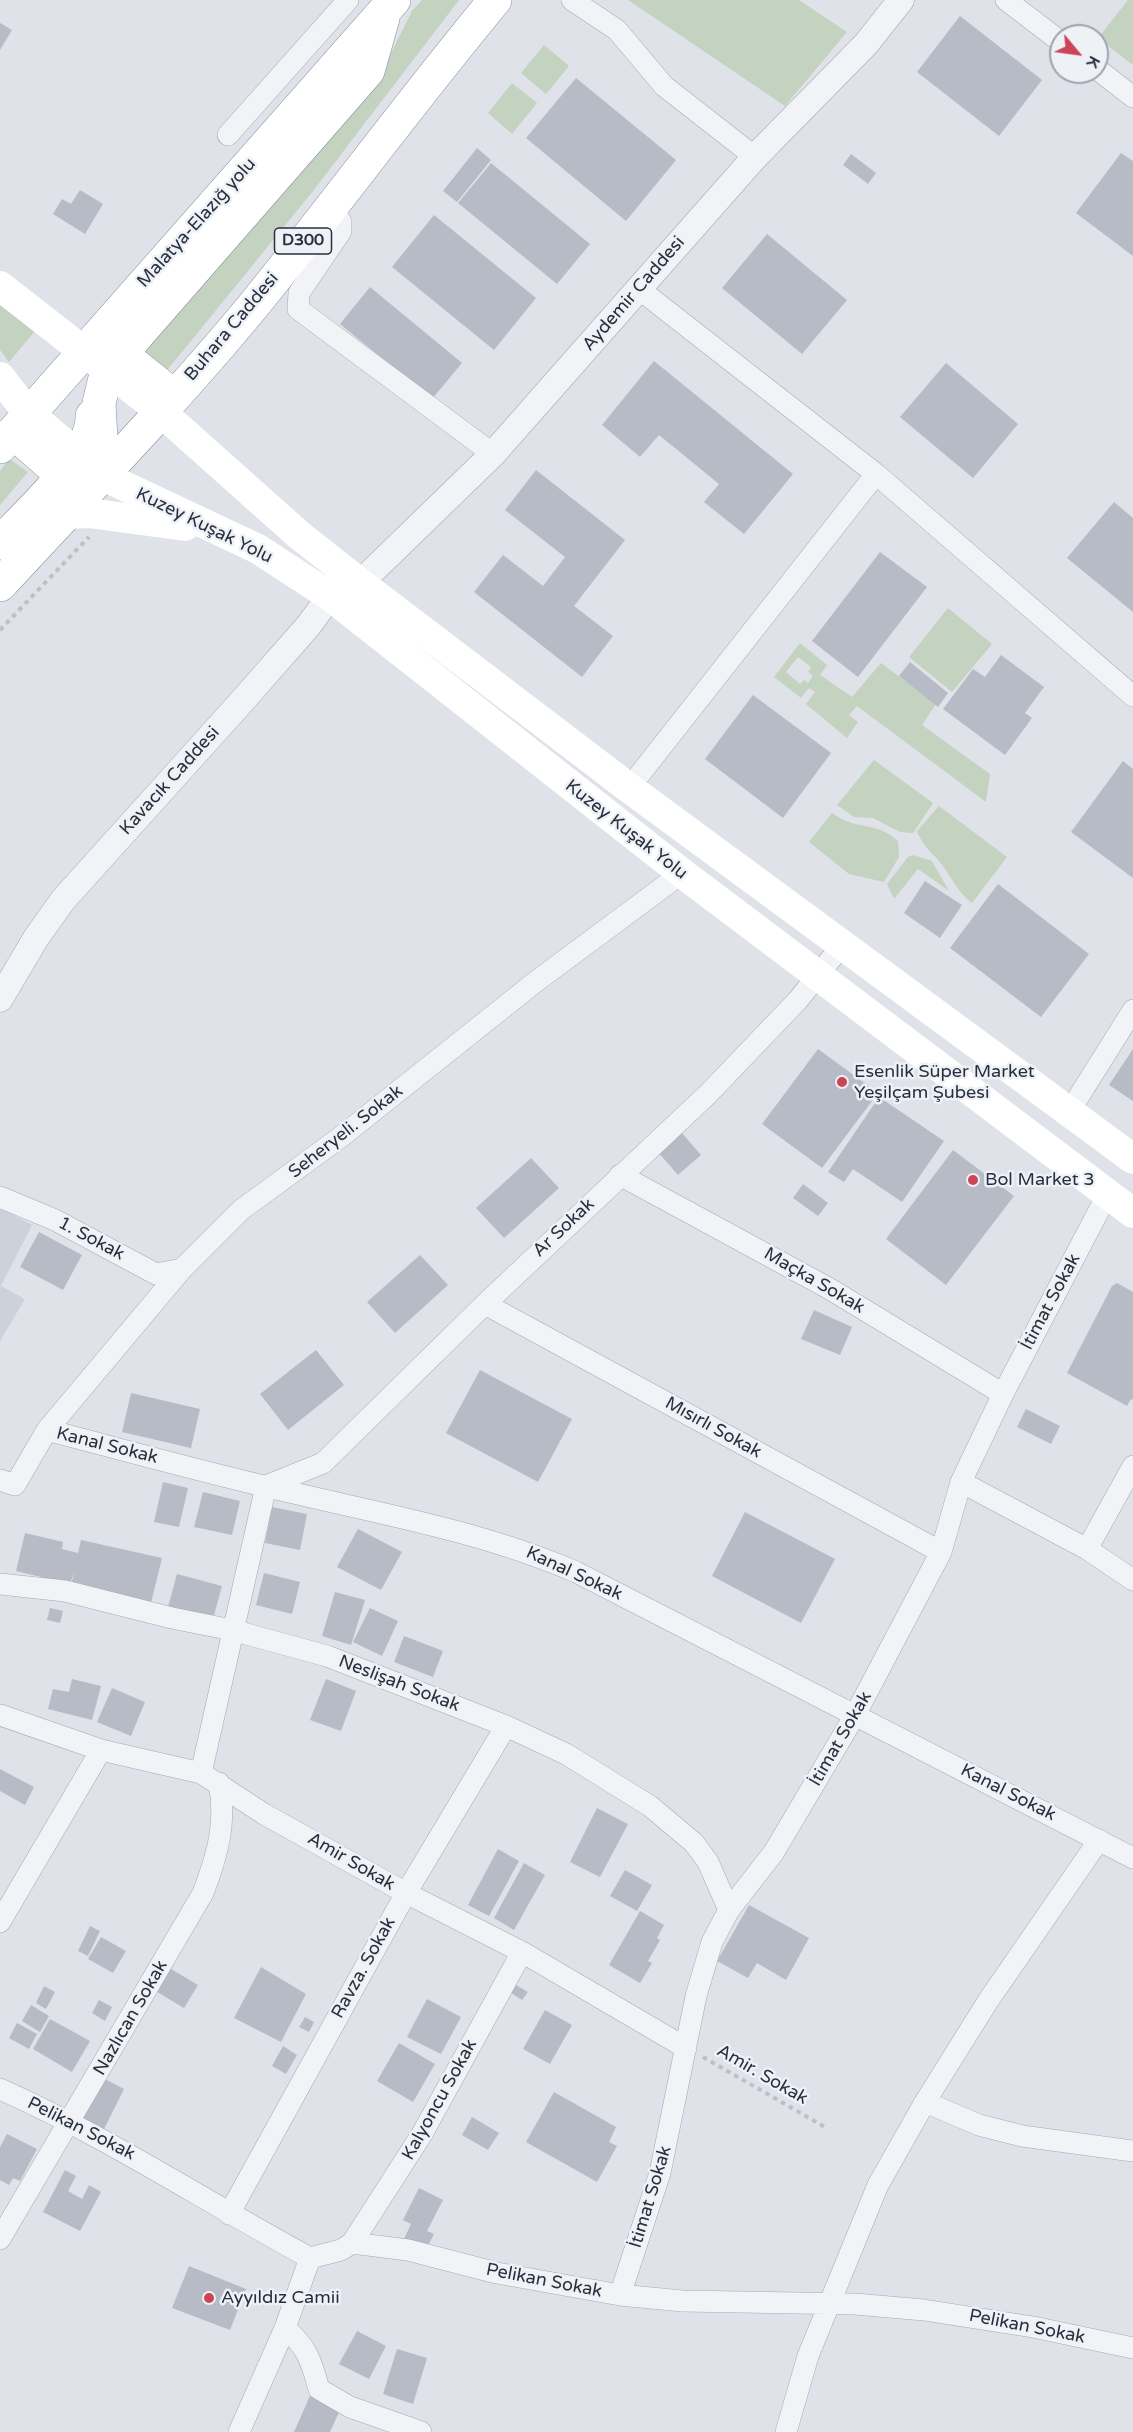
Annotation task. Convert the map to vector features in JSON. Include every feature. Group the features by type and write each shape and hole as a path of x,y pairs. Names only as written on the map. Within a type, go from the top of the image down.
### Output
{"highway":[{"name":"Buhara Caddesi","path":"0,585 66,514 81,469 167,404 252,306 495,0"},
{"name":"Malatya-Elazığ yolu","path":"14,431 104,359 390,5"},
{"path":"0,543 81,469 99,403 104,359 167,404"},
{"path":"14,431 81,469"}],"main road":[{"path":"0,286 104,359"},
{"path":"0,377 14,431"},
{"name":"Kuzey Kuşak Yolu","path":"167,404 299,535 360,583 629,788 1133,1159"},
{"name":"Kuzey Kuşak Yolu","path":"81,469 258,549 330,596 682,873 1133,1213"},
{"path":"66,514 110,516 224,533"}],"street":[{"path":"228,135 348,0"},
{"path":"572,0 617,30 664,86 756,157"},
{"name":"Aydemir Caddesi","path":"360,583 493,454 756,157 866,44 901,0"},
{"path":"1006,0 1049,33"},
{"path":"1109,78 1133,97"},
{"path":"332,204 341,222 341,231 299,293 298,309 493,454"},
{"path":"639,289 876,474 1133,696"},
{"path":"629,788 876,474"},
{"path":"330,596 360,583"},
{"name":"Kavacık Caddesi","path":"0,999 36,938 63,900 309,625 330,596"},
{"name":"Seheryeli. Sokak","path":"47,1430 182,1269 241,1210 342,1136 534,983 682,873"},
{"name":"Ar Sokak","path":"266,1486 323,1463 485,1304 724,1077 818,977 843,945"},
{"path":"1069,1112 1133,1010"},
{"name":"Maçka Sokak","path":"620,1175 830,1289 1003,1394"},
{"name":"İtimat Sokak","path":"620,2295 660,2173 696,1996 712,1942 729,1910 774,1852 855,1714 941,1552 961,1482 1003,1394 1107,1195"},
{"name":"1. Sokak","path":"0,1197 55,1220 156,1274 182,1269"},
{"name":"Mısırlı Sokak","path":"485,1304 941,1552"},
{"name":"Kanal Sokak","path":"0,1480 15,1485 47,1430 266,1486 463,1532 529,1552 576,1572 1133,1858"},
{"path":"1087,1549 1133,1466"},
{"path":"961,1482 1087,1549 1133,1580"},
{"path":"201,1773 266,1486"},
{"name":"Neslişah Sokak","path":"0,1584 65,1591 172,1618 232,1630 327,1656 506,1726 566,1754 650,1806 694,1843 708,1862 729,1910"},
{"name":"Amir Sokak","path":"0,1714 101,1750 201,1773 264,1814 406,1893 522,1952 686,2048"},
{"name":"Ravza. Sokak","path":"229,2214 406,1893 506,1726"},
{"path":"0,1922 101,1750"},
{"name":"Nazlıcan Sokak","path":"0,2239 70,2124 203,1893 216,1857 222,1826 219,1783"},
{"path":"786,2432 808,2356 878,2185 988,2001 1099,1840"},
{"name":"Kalyoncu Sokak","path":"352,2243 422,2134 522,1952"},
{"name":"Pelikan Sokak","path":"0,2089 152,2167 229,2214 310,2258 341,2250 352,2243 408,2250 497,2273 620,2295 682,2301 830,2304 974,2316 1133,2348"},
{"path":"926,2102 979,2125 1022,2136 1133,2151"},
{"path":"239,2432 285,2328 310,2258"},
{"path":"285,2328 301,2342 310,2358 319,2389 350,2407 421,2432"}],"path":[{"path":"0,630 110,516"},
{"name":"Amir. Sokak","path":"686,2048 825,2127"}],"shaded area":[{"path":"0,1208 32,1225 1,1286 25,1299 0,1341"}],"green space":[{"path":"422,0 459,0 313,191 160,379 137,357 380,75 412,11"},
{"path":"628,0 799,0 847,32 785,106"},
{"path":"1128,0 1133,0 1133,65 1109,46 1109,24"},
{"path":"544,45 569,66 546,94 521,73"},
{"path":"512,83 537,103 512,134 488,113"},
{"path":"0,305 35,331 9,362 0,350"},
{"path":"9,459 28,472 0,505 0,471"},
{"path":"948,608 992,644 952,692 909,657"},
{"path":"800,643 827,665 820,675 852,697 881,663 936,704 922,725 990,774 986,802 857,706 849,715 858,722 847,738 806,704 815,692 809,688 801,698 774,677","holes":["798,657 811,667 808,672 813,676 808,683 804,680 800,684 786,672"]},
{"path":"874,760 933,803 913,833 900,832 873,818 854,817 837,805"},
{"path":"939,806 1007,857 972,903 959,890 919,837 917,831"},
{"path":"832,813 850,822 882,830 898,841 899,857 884,882 849,874 809,842"},
{"path":"913,855 932,861 949,891 918,869 894,899 887,884 908,857"}],"building":[{"path":"960,16 1042,80 999,136 917,72"},
{"path":"0,23 12,30 0,50"},
{"path":"576,78 676,160 626,221 526,138"},
{"path":"477,148 491,160 457,202 443,191"},
{"path":"1121,153 1133,161 1133,256 1076,213"},
{"path":"851,154 876,173 868,184 843,165"},
{"path":"491,163 590,244 557,284 458,203"},
{"path":"80,190 103,204 85,234 53,214 62,199 71,204"},
{"path":"434,215 536,298 494,350 392,267"},
{"path":"767,234 847,300 802,354 722,288"},
{"path":"370,287 462,363 432,399 340,324"},
{"path":"654,361 793,474 744,534 704,502 719,484 659,435 640,457 602,425"},
{"path":"946,363 1018,424 973,478 900,417"},
{"path":"536,470 625,540 574,606 613,636 582,677 474,592 503,555 543,586 565,557 505,510"},
{"path":"1114,502 1133,518 1133,612 1067,558"},
{"path":"880,552 927,587 858,677 812,641"},
{"path":"1001,655 1044,687 1025,713 1032,718 1005,755 943,709 973,669 985,677"},
{"path":"910,662 948,693 938,707 899,676"},
{"path":"753,695 831,753 783,818 705,759"},
{"path":"1123,761 1133,769 1133,878 1071,832"},
{"path":"925,881 962,905 940,938 904,913"},
{"path":"998,884 1089,954 1041,1017 950,948"},
{"path":"818,1049 878,1093 822,1168 762,1124"},
{"path":"1133,1049 1133,1101 1109,1085"},
{"path":"879,1097 944,1141 902,1202 853,1169 844,1182 828,1172"},
{"path":"681,1132 701,1155 678,1175 658,1152"},
{"path":"953,1150 1014,1196 946,1285 886,1239"},
{"path":"531,1158 559,1188 504,1238 476,1208"},
{"path":"803,1184 828,1203 818,1216 793,1198"},
{"path":"39,1232 82,1255 63,1290 20,1267"},
{"path":"420,1255 448,1285 395,1333 367,1302"},
{"path":"1117,1283 1133,1292 1133,1400 1131,1399 1127,1406 1067,1373 1112,1286"},
{"path":"814,1310 852,1327 840,1355 801,1339"},
{"path":"316,1350 344,1385 288,1430 260,1394"},
{"path":"480,1370 572,1419 538,1482 446,1433"},
{"path":"131,1393 200,1409 191,1448 122,1432"},
{"path":"1026,1409 1060,1426 1051,1444 1017,1427"},
{"path":"163,1482 188,1488 179,1527 154,1522"},
{"path":"203,1492 240,1501 232,1535 194,1527"},
{"path":"272,1507 307,1514 300,1550 265,1543"},
{"path":"745,1512 835,1559 801,1623 712,1576"},
{"path":"358,1529 402,1552 381,1590 337,1567"},
{"path":"25,1533 63,1542 62,1549 78,1553 81,1540 162,1558 151,1603 71,1585 75,1569 70,1584 16,1571"},
{"path":"264,1573 300,1582 292,1614 256,1605"},
{"path":"177,1574 222,1586 213,1619 168,1607"},
{"path":"335,1592 365,1600 351,1645 322,1636"},
{"path":"50,1608 63,1611 60,1623 47,1620"},
{"path":"370,1608 398,1621 382,1656 353,1642"},
{"path":"404,1636 443,1651 433,1677 394,1662"},
{"path":"72,1679 101,1686 92,1720 48,1709 53,1689 69,1692"},
{"path":"326,1679 356,1691 341,1731 310,1720"},
{"path":"112,1688 145,1702 131,1736 97,1722"},
{"path":"0,1769 34,1787 25,1805 0,1791"},
{"path":"597,1808 628,1824 600,1877 570,1862"},
{"path":"498,1849 519,1861 489,1916 468,1905"},
{"path":"524,1863 545,1875 514,1930 494,1918"},
{"path":"625,1870 652,1885 637,1911 610,1896"},
{"path":"749,1905 809,1938 786,1980 757,1963 748,1978 717,1961"},
{"path":"640,1911 664,1925 657,1938 660,1940 648,1961 652,1963 640,1983 609,1965"},
{"path":"90,1926 100,1931 88,1956 78,1951"},
{"path":"101,1937 126,1951 113,1973 88,1959"},
{"path":"166,1966 198,1985 184,2008 152,1989"},
{"path":"261,1967 306,1994 281,2042 234,2018"},
{"path":"516,1985 528,1992 522,2000 511,1993"},
{"path":"44,1986 55,1992 46,2009 36,2003"},
{"path":"427,1999 461,2017 441,2054 407,2037"},
{"path":"99,2000 112,2007 105,2021 92,2013"},
{"path":"31,2005 49,2016 40,2032 22,2021"},
{"path":"545,2010 572,2025 550,2064 523,2049"},
{"path":"305,2017 314,2022 309,2032 299,2027"},
{"path":"50,2019 90,2041 72,2072 33,2049"},
{"path":"17,2023 37,2034 29,2049 9,2038"},
{"path":"399,2043 435,2064 413,2102 377,2081"},
{"path":"283,2046 297,2055 286,2074 272,2066"},
{"path":"99,2076 124,2089 103,2131 78,2118"},
{"path":"554,2092 616,2127 609,2142 617,2146 597,2182 526,2142"},
{"path":"472,2117 499,2133 488,2150 462,2135"},
{"path":"7,2134 37,2149 20,2181 13,2178 9,2185 0,2180 0,2147"},
{"path":"65,2170 76,2176 68,2191 82,2199 89,2185 101,2192 80,2231 43,2212"},
{"path":"419,2188 443,2200 427,2231 434,2234 426,2250 404,2239 411,2224 403,2220"},
{"name":"Ayyıldız Camii","path":"189,2266 246,2289 230,2330 172,2308"},
{"path":"357,2331 386,2346 369,2379 339,2364"},
{"path":"397,2349 427,2358 413,2404 383,2394"},
{"path":"310,2396 340,2410 330,2432 294,2432"}],"place":[{"name":"Esenlik Süper Market Yeşilçam Şubesi","path":"842,1082"},
{"name":"Bol Market 3","path":"973,1180"},
{"name":"Ayyıldız Camii","path":"209,2298"}]}
